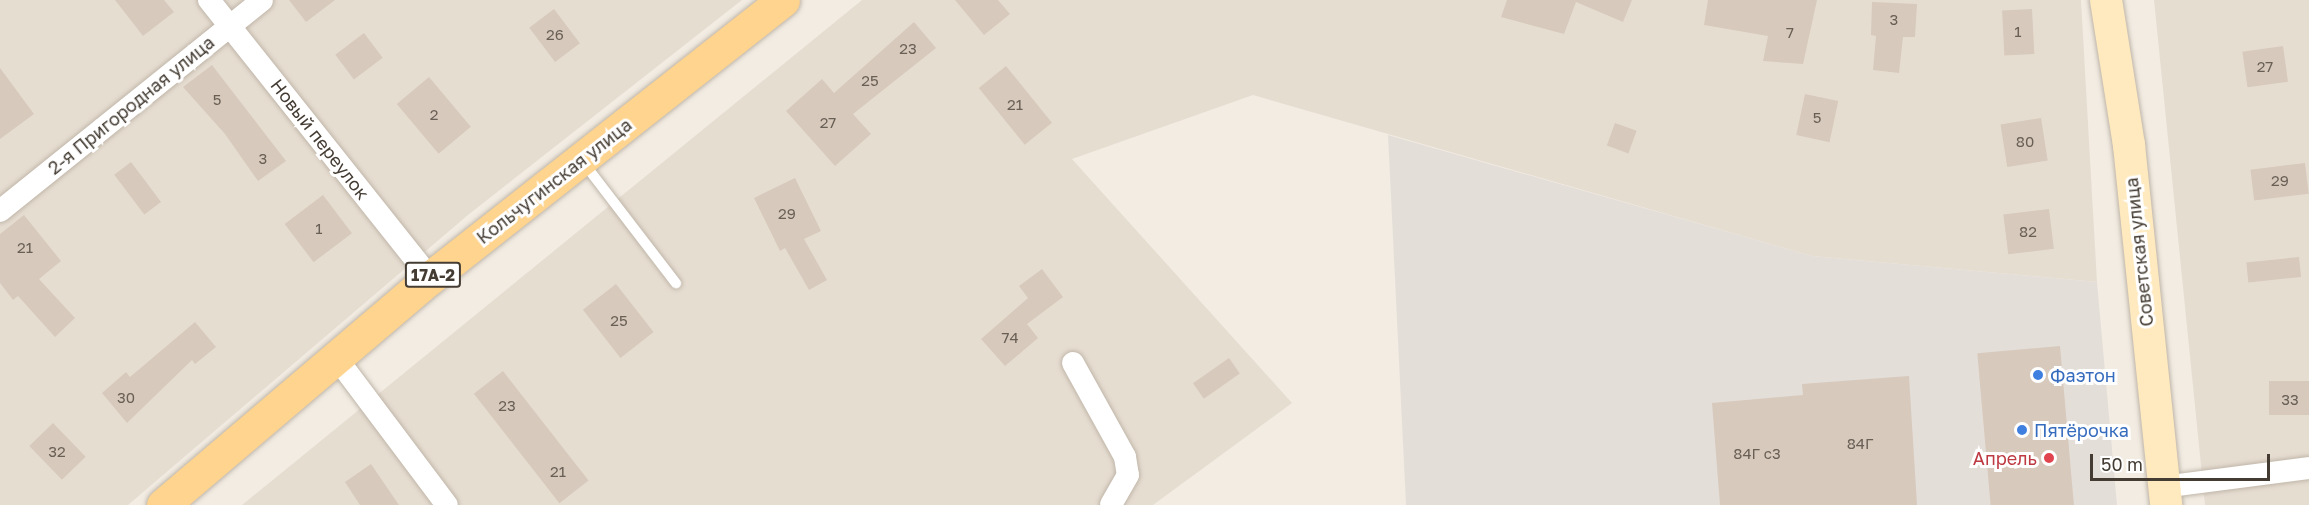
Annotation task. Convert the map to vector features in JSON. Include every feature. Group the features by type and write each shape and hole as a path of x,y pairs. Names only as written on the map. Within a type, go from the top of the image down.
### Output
{"main road":[{"name":"Кольчугинская улица","path":"163,505 335,356 430,278 783,0"}],"street":[{"name":"Новый переулок","path":"209,0 430,278"},
{"name":"2-я Пригородная улица","path":"0,211 262,0"},
{"name":"Советская улица","path":"2106,0 2129,145 2165,496"},
{"path":"335,356 447,505"},
{"path":"1073,363 1125,457 1128,475 1111,505"},
{"path":"2165,496 2309,468"}],"lane":[{"path":"581,159 676,283"}],"shaded area":[{"path":"0,0 742,0 468,215 128,505 0,505"},
{"path":"862,0 2081,0 2097,282 1812,256 1253,95 1072,159 1292,403 1153,505 242,505"},
{"path":"2154,0 2309,0 2309,505 2205,505"},
{"path":"1388,135 1812,256 2097,282 2117,505 1406,505"}],"building":[{"path":"115,0 164,0 174,12 143,36"},
{"path":"289,0 335,0 306,22"},
{"path":"955,0 998,0 1010,14 984,35"},
{"path":"1507,0 1632,0 1623,22 1576,2 1564,34 1501,17"},
{"path":"1708,0 1817,0 1803,64 1763,61 1768,36 1704,25"},
{"path":"1872,2 1917,4 1915,37 1903,37 1899,73 1873,70 1876,36 1871,35"},
{"path":"554,9 580,43 555,62 529,28"},
{"path":"2032,9 2034,54 2004,56 2002,11"},
{"path":"914,22 936,48 853,114 871,134 835,166 786,111 822,79 834,93"},
{"path":"364,33 383,58 354,79 335,55"},
{"path":"2283,46 2288,82 2247,87 2242,52"},
{"path":"212,65 286,161 258,181 225,134 183,87"},
{"path":"1006,66 1052,123 1025,145 979,88"},
{"path":"0,68 34,114 0,139"},
{"path":"429,77 471,127 439,154 397,104"},
{"path":"1805,94 1838,101 1830,142 1796,135"},
{"path":"2041,118 2048,160 2007,167 2001,124"},
{"path":"1615,123 1637,131 1628,153 1607,146"},
{"path":"131,162 161,202 144,215 114,175"},
{"path":"2305,163 2309,194 2254,200 2250,170"},
{"path":"795,178 821,231 804,239 827,280 809,290 785,248 780,251 754,198"},
{"path":"323,195 352,233 314,262 285,224"},
{"path":"2049,209 2054,249 2008,254 2003,215"},
{"path":"24,215 61,261 39,279 75,318 55,337 18,296 13,300 0,283 0,234"},
{"path":"2299,257 2301,277 2248,282 2246,263"},
{"path":"1042,269 1063,297 1027,324 1038,338 1005,366 981,339 1028,298 1019,286"},
{"path":"616,284 654,332 620,358 583,310"},
{"path":"195,322 216,347 195,364 192,360 127,423 102,393 126,372 130,377"},
{"path":"2060,346 2074,505 1991,505 1977,353"},
{"path":"1229,358 1240,374 1204,399 1193,383"},
{"path":"503,371 589,481 559,503 474,394"},
{"path":"1909,376 1917,505 1720,505 1712,403 1803,395 1802,384"},
{"path":"2269,381 2309,381 2309,415 2269,415"},
{"path":"53,423 86,457 62,480 29,446"},
{"path":"371,464 399,505 360,505 345,482"}],"place":[{"name":"Фаэтон","path":"2038,375"},
{"name":"Пятёрочка","path":"2022,430"},
{"name":"Апрель","path":"2049,458"}]}
